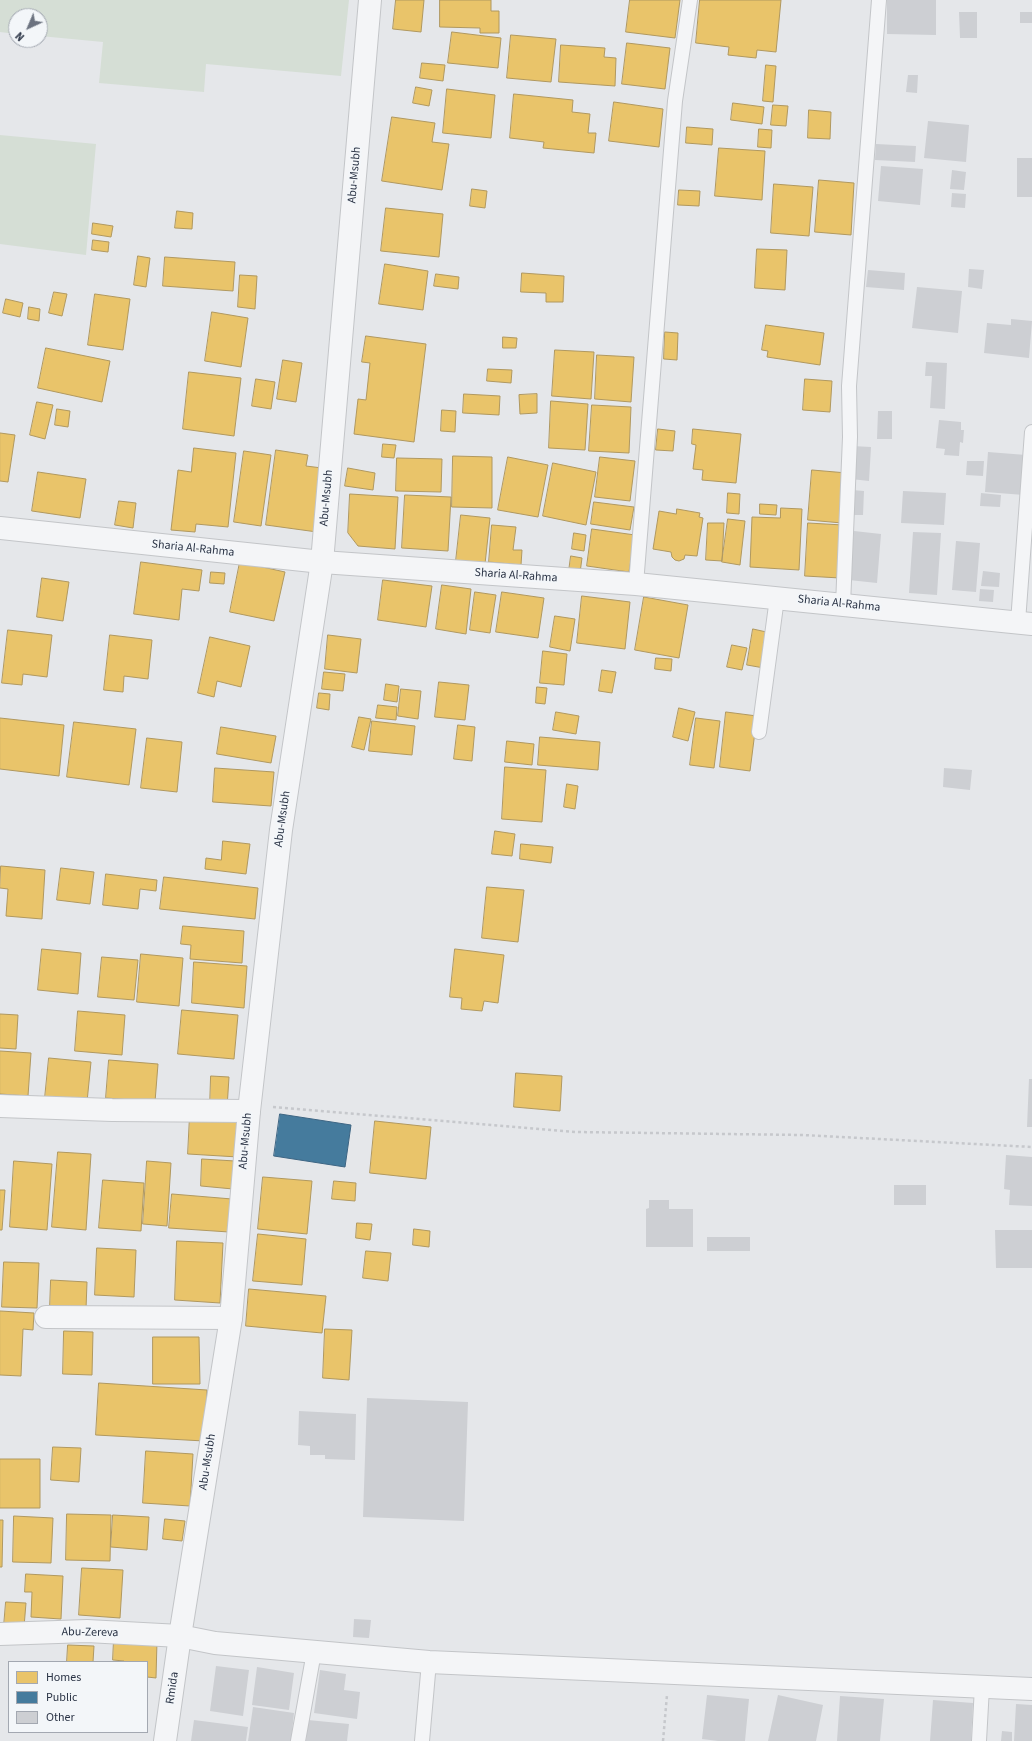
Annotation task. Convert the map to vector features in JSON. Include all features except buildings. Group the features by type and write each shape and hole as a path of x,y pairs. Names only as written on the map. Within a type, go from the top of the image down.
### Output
{"street":[{"name":"Abu-Msubh","path":"180,1636 231,1318 249,1111 281,830 322,562 370,0"},
{"name":"Sharia Al-Rahma","path":"0,528 322,562 636,584 1025,623"},
{"path":"0,1106 112,1110 249,1111"},
{"path":"46,1317 231,1318"},
{"name":"Abu-Zereva","path":"0,1634 87,1631 180,1636 215,1643 429,1662 1032,1689"},
{"name":"Rmida","path":"165,1741 180,1636"}],"lane":[{"path":"636,584 674,100 690,0"},
{"path":"843,605 850,437 849,386 879,0"},
{"path":"1025,623 1032,432"},
{"path":"759,732 777,598"},
{"path":"298,1741 314,1652"},
{"path":"422,1741 429,1662"},
{"path":"979,1741 982,1686"}],"path":[{"path":"249,1111 282,1107 576,1132 803,1135 1032,1147"},
{"path":"663,1741 668,1673"}],"shaded area":[{"path":"0,0 349,0 341,76 206,64 204,92 99,83 103,42 48,37 48,8 8,8 8,33 0,32"},
{"path":"0,135 96,144 86,255 0,244"}]}
